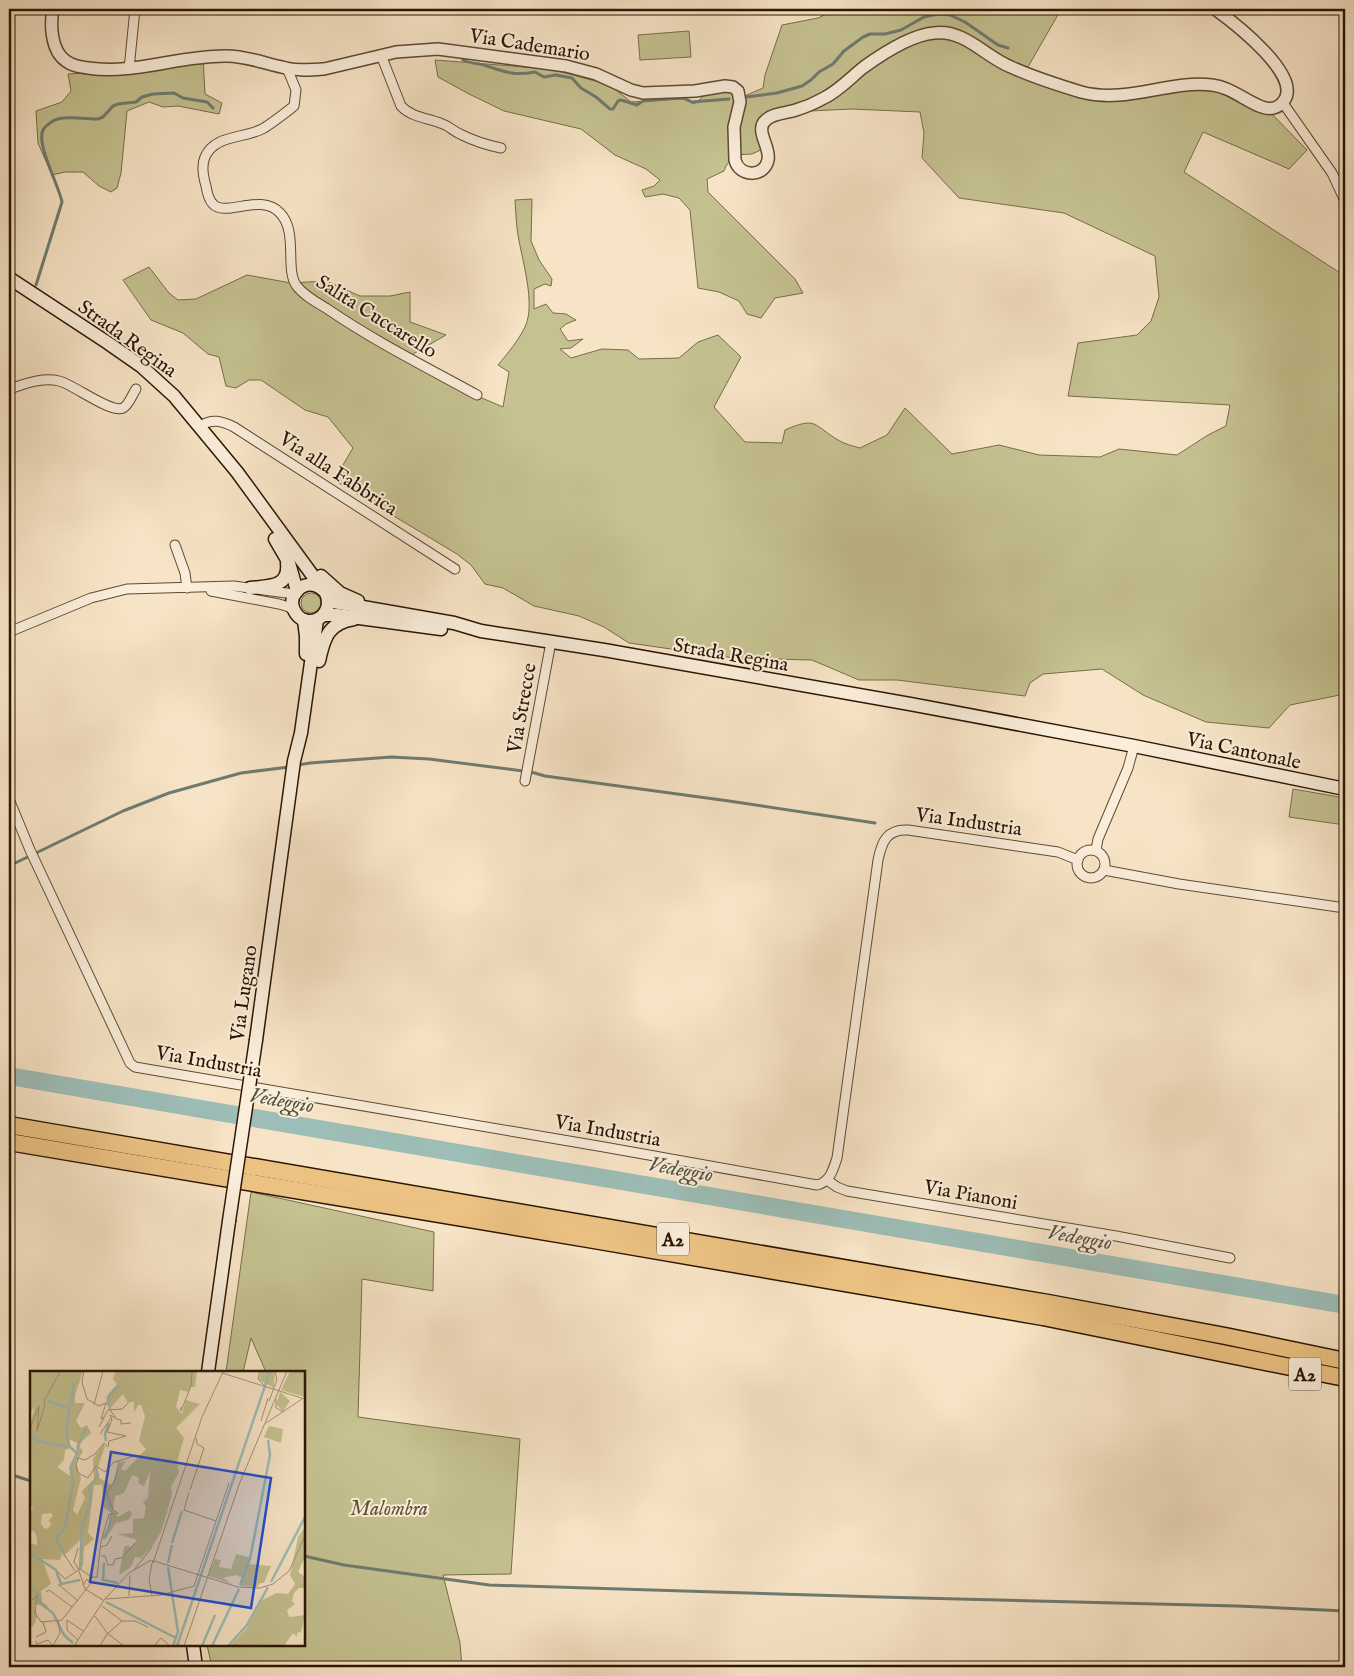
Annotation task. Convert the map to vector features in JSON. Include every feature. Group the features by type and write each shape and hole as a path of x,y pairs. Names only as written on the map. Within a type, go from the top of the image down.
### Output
{"highway":[{"name":"A2","path":"9,1125 1048,1303 1345,1361"},
{"name":"A2","path":"9,1142 1043,1317 1345,1378"},
{"name":"A2","path":"1266,1362 1345,1386"}],"main road":[{"name":"Strada Regina","path":"9,278 141,366 174,396 237,472 312,577 330,598 338,603 454,623 481,631 803,685 1134,746"},
{"name":"Strada Regina","path":"212,442 231,475 284,553 293,574 295,593"},
{"path":"237,472 259,492 311,564 334,590 355,600 416,616"},
{"path":"250,588 274,586 281,582 287,573 284,553"},
{"path":"294,766 296,729 306,645 315,618 328,604 324,591 317,586 306,585 295,593 292,600 294,611 297,615 315,618 332,614 452,631 481,631"},
{"name":"Via Lugano","path":"208,1371 294,766 302,731 315,618"},
{"path":"302,731 308,718 326,637 339,623 351,619 364,618"},
{"name":"Via Cantonale","path":"1134,746 1345,789"},
{"path":"193,1646 196,1667"}],"street":[{"name":"Via Cademario","path":"53,9 52,25 58,54 73,65 95,69 129,69 203,57 230,56 287,68 302,70 324,69 382,55 438,49 551,63 588,71 631,90 643,93 695,91 725,86 733,87 738,91 740,98 734,127 734,160 740,170 752,174 760,172 768,162 769,154 762,131 763,124 768,118 804,107 825,97 840,88 872,62 915,38 932,33 944,32 956,35 1010,67 1082,92 1121,96 1182,86 1211,85 1232,91 1264,108 1274,108 1283,103"},
{"path":"129,69 135,9"},
{"path":"1214,9 1260,46 1276,65 1288,87 1287,97 1283,103 1332,173 1345,201"},
{"path":"382,55 401,106 405,110 414,115 443,124 458,134 477,142 501,148"},
{"name":"Salita Cuccarello","path":"287,68 296,90 294,106 263,128 249,134 220,141 212,146 205,157 202,168 208,196 213,204 226,209 244,205 261,205 270,206 279,211 284,217 292,245 291,265 296,285 307,295 350,324 407,358 477,395"},
{"path":"9,389 38,381 58,381 118,410 125,407 136,389"},
{"name":"Via alla Fabbrica","path":"200,426 206,422 217,420 234,427 455,569"},
{"path":"175,545 185,573 187,588"},
{"path":"9,632 91,598 114,592 146,588 234,586 295,593"},
{"path":"198,588 279,604 289,607 294,611"},
{"name":"Via Strecce","path":"525,781 551,642"},
{"path":"1096,850 1098,839 1128,768 1134,746"},
{"name":"Via Industria","path":"9,799 32,855 130,1063 135,1066 812,1185 817,1185 827,1180 837,1158 878,860 881,847 887,837 895,831 908,830 1058,852 1078,860"},
{"path":"1096,850 1105,861 1104,870 1097,877 1088,878 1080,873 1077,864 1078,860 1083,853 1096,850"},
{"path":"1104,870 1179,884 1345,908"},
{"name":"Via Pianoni","path":"827,1180 847,1191 1116,1236 1230,1258"}],"green space":[{"path":"837,9 1055,9 1059,13 1025,72 1081,92 1211,85 1267,109 1307,150 1289,169 1203,132 1184,172 1345,276 1345,694 1290,705 1269,728 1206,722 1143,695 1102,669 1043,674 1030,683 1025,696 897,680 859,680 812,660 734,658 629,643 604,627 579,616 534,606 503,588 485,584 471,565 457,554 334,480 353,448 328,417 305,410 261,380 249,380 236,388 226,386 219,357 208,354 183,333 151,320 123,280 149,267 169,293 178,300 196,299 247,275 291,283 326,281 360,296 390,296 410,292 410,322 446,335 408,357 463,390 503,407 509,372 498,365 525,327 529,306 529,294 517,231 515,200 532,199 531,241 539,260 552,279 551,286 545,284 534,289 534,309 546,304 553,313 566,314 576,320 560,329 568,341 583,339 571,348 560,349 571,358 602,349 628,350 639,359 679,358 698,342 718,335 741,357 714,407 745,442 782,443 785,430 809,423 814,424 840,441 860,448 887,435 905,408 952,454 999,445 1039,455 1100,457 1119,449 1177,455 1226,426 1230,405 1068,396 1078,343 1137,335 1151,321 1159,297 1155,256 1064,213 959,198 922,158 924,133 920,112 852,109 788,112 765,120 767,147 752,154 734,155 724,171 707,179 708,192 795,279 803,293 775,298 761,318 747,314 739,301 719,292 698,288 690,210 679,198 663,194 645,197 642,190 654,186 660,180 646,169 615,155 581,129 504,111 469,94 438,77 435,60 551,69 610,85 631,102 683,99 694,104 714,88 720,86 740,98 763,88 765,75 782,25 818,18"},
{"path":"689,31 691,57 640,60 638,35"},
{"path":"203,57 205,94 222,103 219,114 178,106 163,107 149,102 127,111 121,173 117,188 111,192 99,186 83,172 65,172 52,175 38,143 36,111 62,102 71,91 68,74"},
{"path":"311,593 318,596 321,603 318,610 311,613 304,610 301,603 304,596"},
{"path":"1293,789 1345,798 1345,825 1289,817"},
{"name":"Malombra","path":"251,1192 434,1232 433,1291 362,1279 358,1417 520,1439 511,1574 443,1575 460,1643 462,1667 212,1667 207,1646 305,1646 305,1371 266,1371 251,1338 243,1371 226,1371"}],"waterway":[{"path":"746,97 777,93 802,86 819,72 833,64 844,51 863,37 870,34 885,34 901,30 924,17 938,14 950,15 965,22 998,45 1008,48"},
{"path":"463,60 510,73 535,72 544,77 556,75 572,78 581,88 596,97 610,109 613,109 618,101 621,100 637,105 643,101 677,98 684,98 692,102 729,99"},
{"path":"36,285 62,202 45,155 42,136 45,127 49,123 62,118 98,119 103,117 113,106 136,102 142,97 153,94 174,93 183,98 207,102 213,108"},
{"path":"298,765 391,757 429,759 523,771"},
{"path":"9,866 123,811 169,793 241,773 289,767"},
{"path":"531,772 545,776 875,823"},
{"name":"Vedeggio","path":"9,1076 1345,1305"},
{"path":"9,1474 30,1481"},
{"path":"305,1556 344,1565 489,1585 1237,1606 1345,1611"}]}
